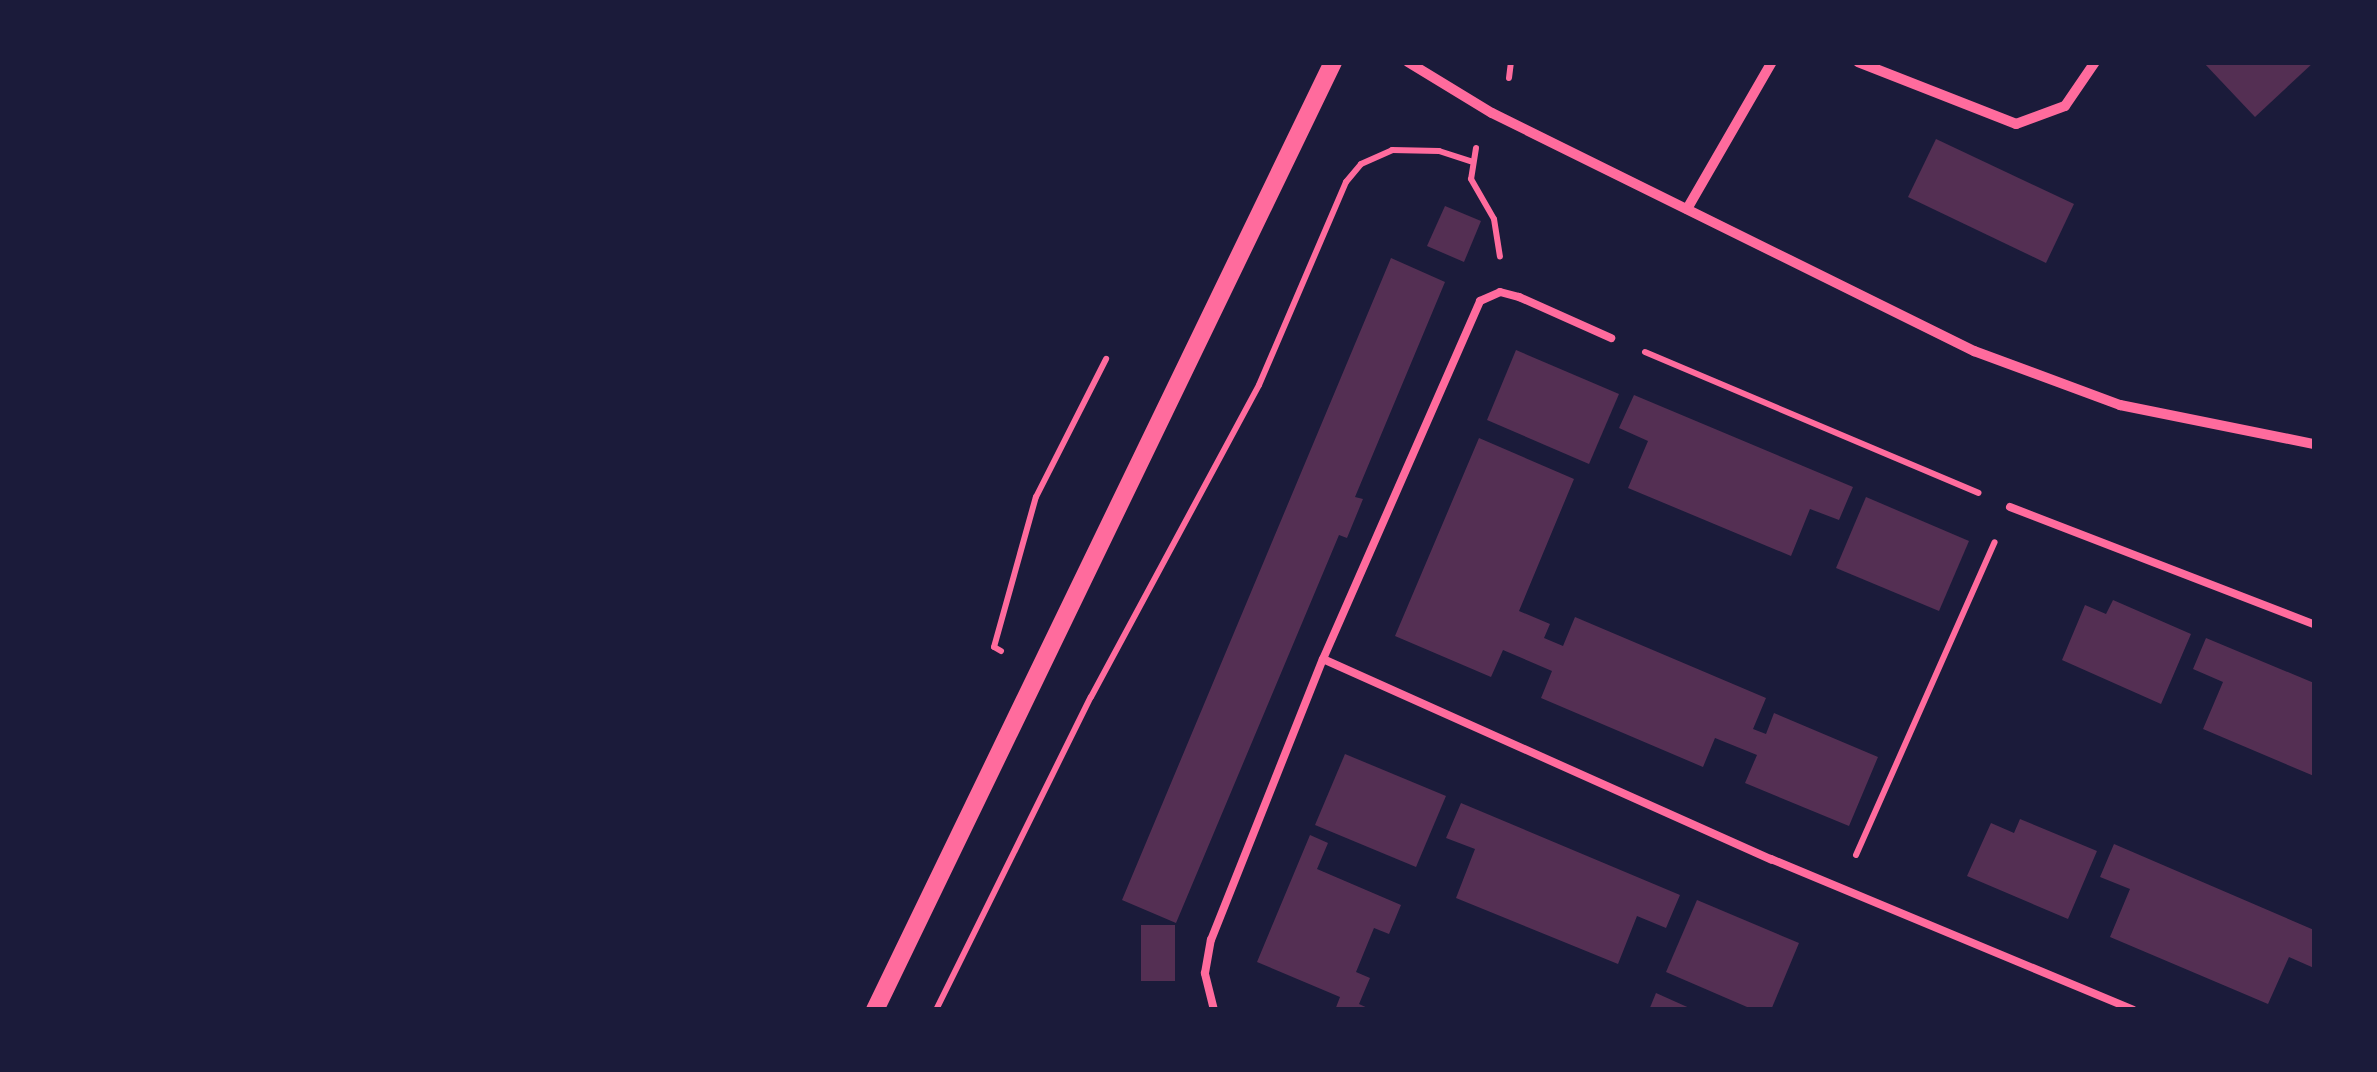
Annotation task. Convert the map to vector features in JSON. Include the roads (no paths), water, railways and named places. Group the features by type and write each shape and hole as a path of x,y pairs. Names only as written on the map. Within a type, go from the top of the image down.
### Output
{"street":[{"path":"875,1010 1036,670 1334,62"},
{"path":"1408,62 1492,113 2051,383 2120,405 2314,444"},
{"path":"1687,208 1772,62"},
{"path":"1858,62 2016,124 2065,106 2095,62"}],"lane":[{"path":"1214,1010 1206,973 1211,940 1323,659 1480,301 1500,292 1611,338"},
{"path":"2010,507 2314,624"},
{"path":"1323,659 1841,888 2134,1010"}]}
